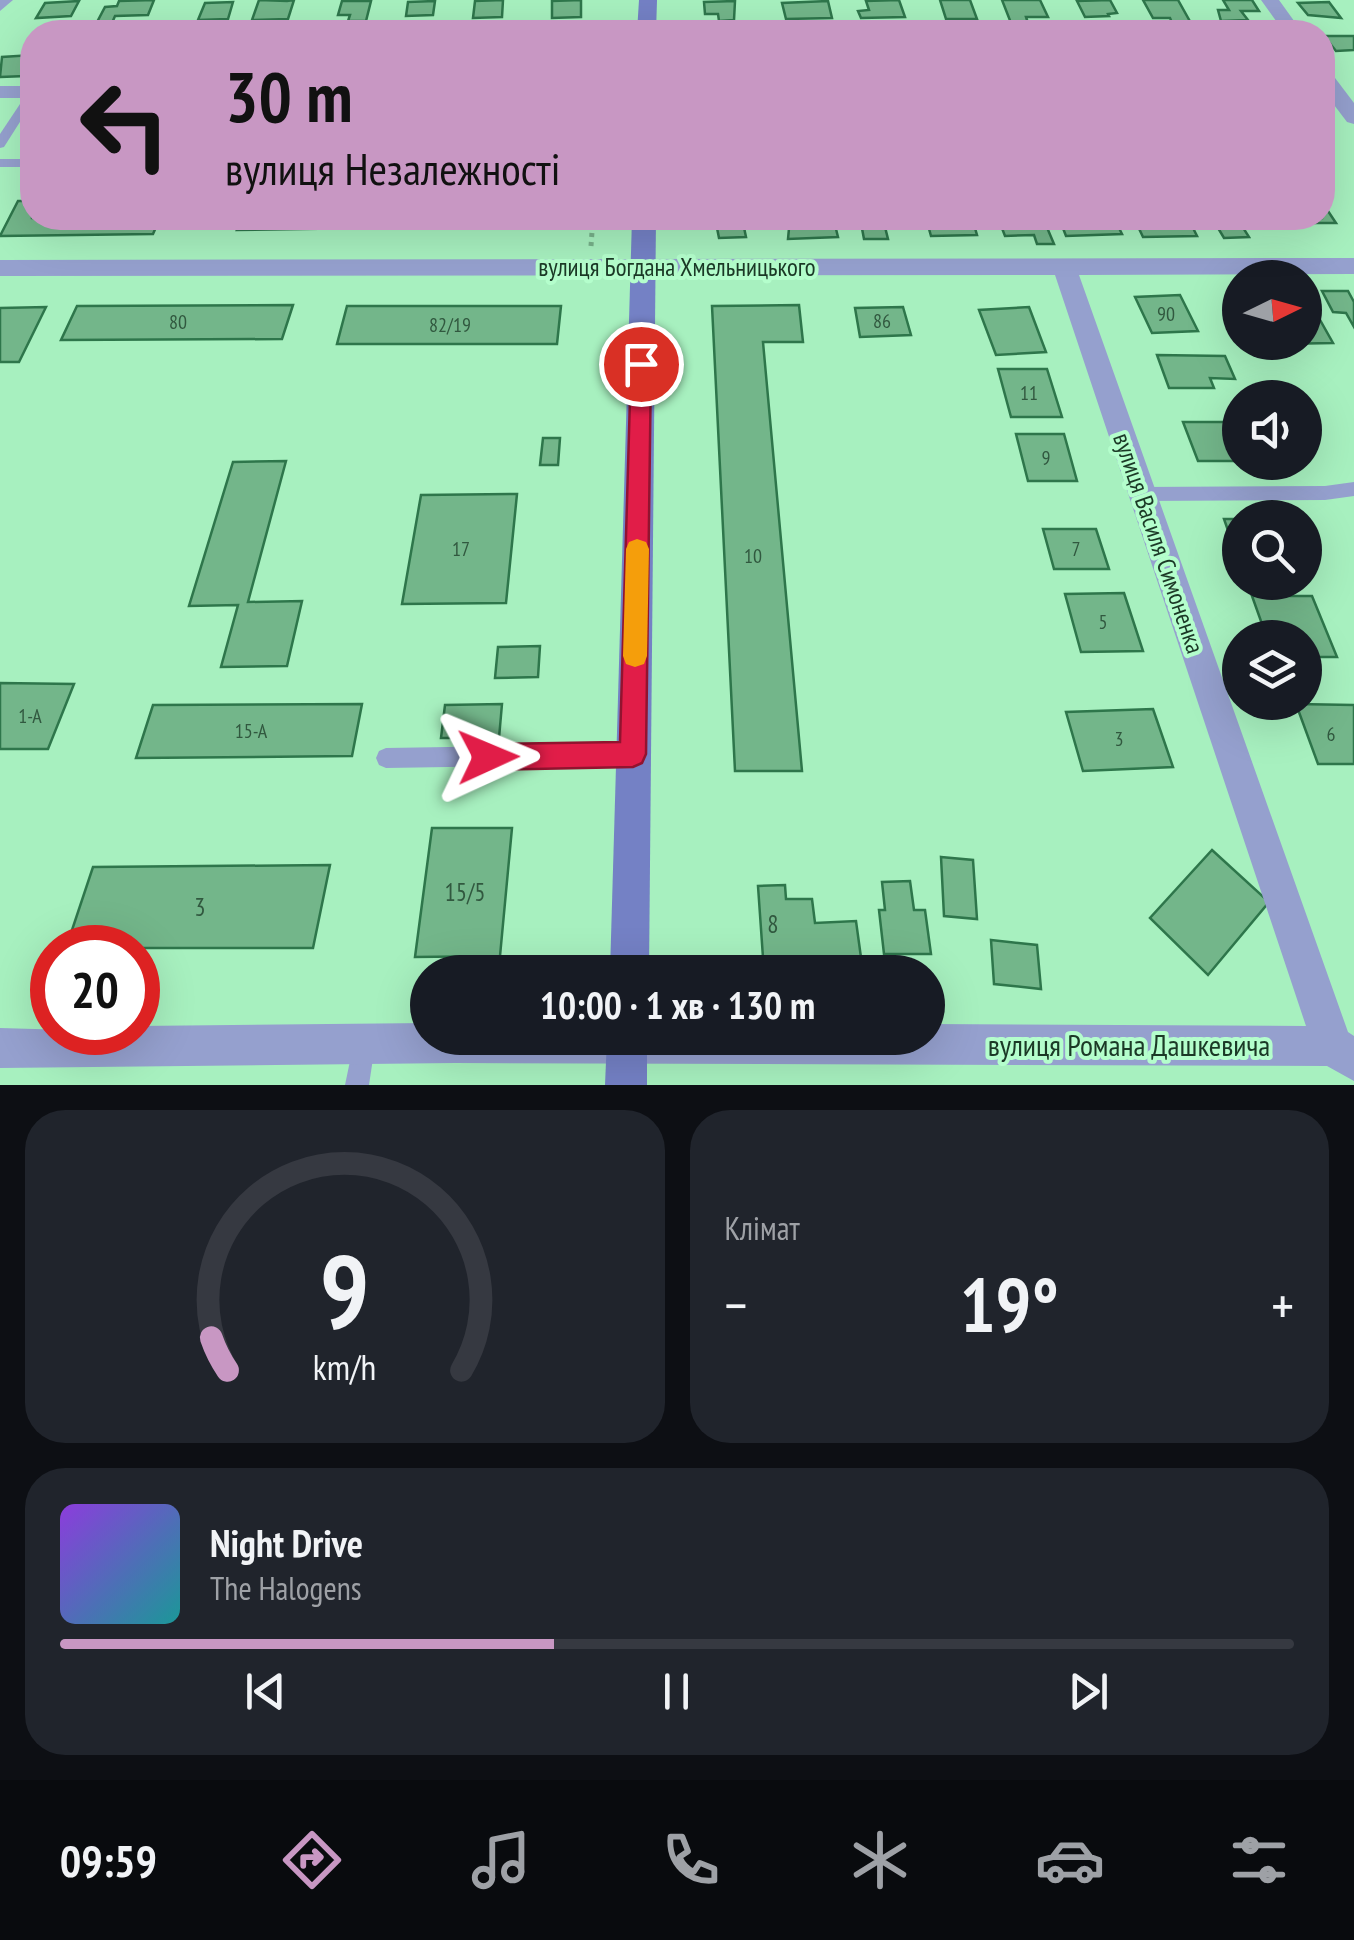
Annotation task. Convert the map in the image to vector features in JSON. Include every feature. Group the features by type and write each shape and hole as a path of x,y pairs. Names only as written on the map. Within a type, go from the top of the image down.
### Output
{"main road":[{"path":"629,955 644,230"}],"street":[{"path":"1335,101 1354,118"},
{"name":"вулиця Василя Симоненка","path":"1064,266 1344,1054"},
{"name":"вулиця Богдана Хмельницького","path":"0,268 1354,266"},
{"name":"вулиця Романа Дашкевича","path":"0,1048 363,1045 627,1056 1344,1054"}],"lane":[{"path":"0,144 20,113"},
{"path":"1142,494 1325,493 1354,489"},
{"path":"386,758 633,754"},
{"path":"357,1085 363,1045"}],"path":[{"path":"592,230 591,247 604,246"}],"building":[{"path":"154,0 148,15 98,20 105,7 117,6 119,1"},
{"path":"259,0 294,0 288,19 252,20"},
{"path":"503,0 502,17 473,18 475,1"},
{"path":"581,0 581,17 552,18 552,1"},
{"path":"899,0 905,17 861,18 858,11 869,10 866,1"},
{"path":"940,0 970,0 977,19 946,19"},
{"path":"1002,0 1040,0 1048,17 1026,17 1027,20 1010,20"},
{"path":"1110,0 1117,13 1085,17 1077,1"},
{"path":"1143,0 1178,0 1189,20 1171,20 1153,18"},
{"path":"1223,0 1252,0 1259,11 1241,11 1248,20 1221,20 1218,10 1229,10"},
{"path":"79,1 71,16 36,18 45,3"},
{"path":"342,1 371,1 366,20 348,20 350,15 338,15"},
{"path":"435,1 433,15 406,16 408,2"},
{"path":"735,1 734,20 719,20 718,14 705,14 704,2"},
{"path":"828,1 832,18 786,19 782,3"},
{"path":"233,2 228,19 198,20 205,3"},
{"path":"1329,2 1341,18 1308,15 1298,3"},
{"path":"1335,36 1354,36 1354,50 1336,51"},
{"path":"20,56 20,76 0,77 2,57"},
{"path":"18,201 20,230 155,230 153,234 0,236"},
{"path":"717,230 745,230 746,237 719,238"},
{"path":"789,230 836,230 838,237 788,239"},
{"path":"862,230 886,230 888,239 864,239"},
{"path":"929,230 976,230 977,235 931,236"},
{"path":"1003,230 1048,230 1054,244 1037,244 1034,235 1005,236"},
{"path":"1064,230 1120,230 1122,234 1066,236"},
{"path":"1140,230 1194,230 1197,236 1143,237"},
{"path":"1219,230 1245,230 1249,237 1224,238"},
{"path":"1322,291 1348,291 1354,302 1354,327 1346,313 1333,312"},
{"path":"1180,295 1198,331 1152,333 1135,297"},
{"path":"293,305 282,339 61,340 77,306"},
{"path":"799,305 803,342 763,342 802,771 735,771 712,306"},
{"path":"347,306 561,306 557,344 337,344"},
{"path":"46,307 19,362 0,362 0,308"},
{"path":"903,307 911,335 860,337 855,308"},
{"path":"1029,307 1046,352 996,355 979,310"},
{"path":"1322,324 1333,343 1322,343"},
{"path":"1157,355 1222,356 1235,379 1210,378 1214,388 1169,388"},
{"path":"998,369 1047,369 1062,417 1011,417"},
{"path":"1183,422 1222,422 1222,461 1198,461"},
{"path":"1016,434 1064,434 1077,481 1028,481"},
{"path":"543,438 560,438 558,465 540,465"},
{"path":"286,461 248,602 302,601 287,666 221,667 238,605 189,606 233,462"},
{"path":"517,494 506,603 402,604 421,495"},
{"path":"1043,529 1096,529 1109,569 1054,569"},
{"path":"1124,593 1143,651 1081,652 1065,594"},
{"path":"1253,600 1314,600 1322,620 1261,620"},
{"path":"1322,620 1337,657 1322,657"},
{"path":"540,646 538,677 495,678 498,647"},
{"path":"0,683 74,684 48,749 0,749"},
{"path":"362,704 352,756 136,758 153,705"},
{"path":"502,704 499,738 441,738 445,705"},
{"path":"1322,704 1354,705 1354,764 1318,764 1302,720 1322,720"},
{"path":"1153,709 1173,767 1083,771 1066,712"},
{"path":"432,828 512,828 500,955 415,955"},
{"path":"1212,850 1269,902 1208,975 1150,918"},
{"path":"941,857 973,860 977,919 944,916"},
{"path":"330,865 313,948 160,948 160,925 74,925 93,867"},
{"path":"910,881 914,910 925,910 931,954 884,954 879,910 885,910 882,882"},
{"path":"785,885 786,899 812,899 815,923 856,921 861,955 763,955 758,886"},
{"path":"991,940 1037,945 1041,989 994,984"}],"slow traffic":[{"path":"635,656 637,549"}],"route":[{"path":"488,757 633,754 641,364"}]}
